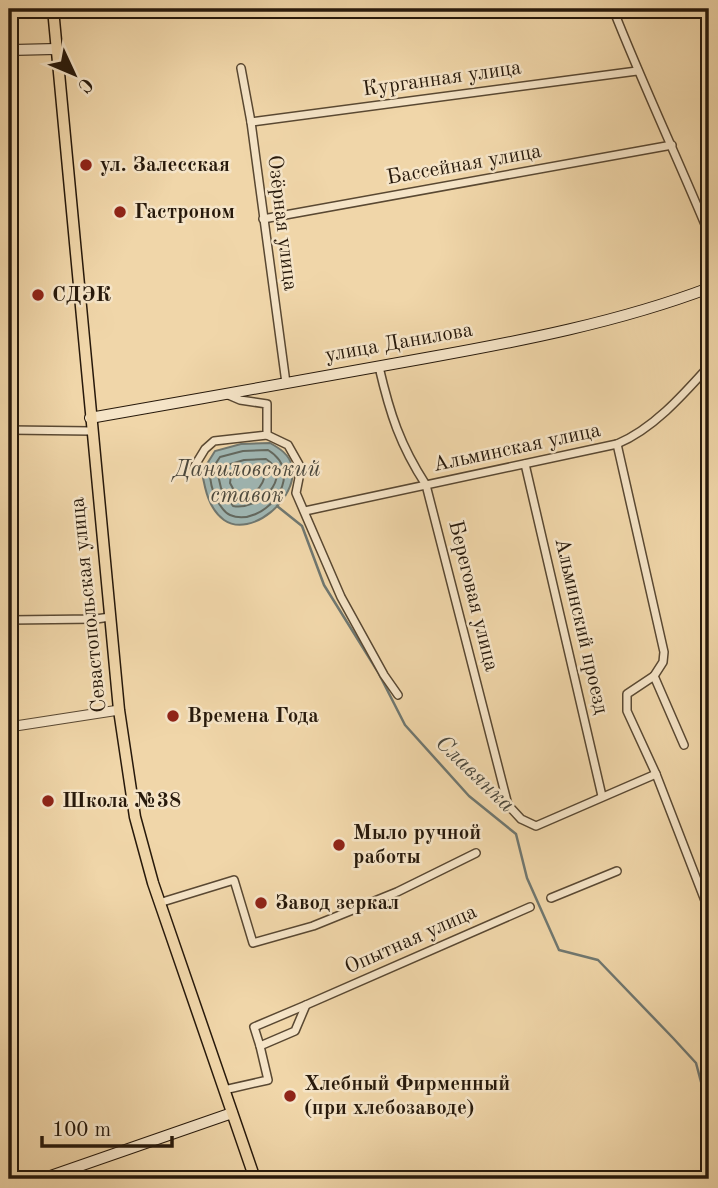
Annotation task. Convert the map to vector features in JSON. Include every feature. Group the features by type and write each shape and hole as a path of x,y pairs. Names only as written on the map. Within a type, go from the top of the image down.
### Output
{"main road":[{"name":"Севастопольская улица","path":"53,9 119,710 135,817 159,903 255,1179"},
{"path":"9,50 57,49"},
{"name":"улица Данилова","path":"90,418 508,343 623,315 709,288"},
{"path":"42,1179 232,1113"}],"street":[{"path":"613,9 637,71 672,145 709,234"},
{"path":"705,9 709,19"},
{"name":"Озёрная улица","path":"242,68 286,383"},
{"name":"Курганная улица","path":"251,122 637,71"},
{"name":"Бассейная улица","path":"263,219 672,145"},
{"name":"Альминская улица","path":"305,511 617,444 634,437 688,390 709,366"},
{"name":"Береговая улица","path":"379,367 393,422 407,455 426,485 508,805 521,819 536,826 602,796"},
{"path":"226,394 240,400 267,404 267,436"},
{"path":"9,430 91,430"},
{"path":"194,467 205,449 214,441 267,436 288,445 301,468 296,493 341,597 398,695"},
{"path":"617,444 664,652 663,662 654,676 627,694 627,711 656,774 709,911"},
{"name":"Альминский проезд","path":"525,464 602,796"},
{"path":"9,620 110,617"},
{"path":"654,676 684,746"},
{"path":"9,727 119,710"},
{"path":"602,796 656,774"},
{"path":"159,903 233,880 253,943 313,926 397,892 476,853"},
{"path":"551,898 617,871"},
{"name":"Опытная улица","path":"260,1046 254,1027 530,907"},
{"path":"224,1090 268,1080 260,1046 295,1031 306,1005"}],"water":[{"name":"Даниловський ставок","path":"270,443 291,462 292,478 288,491 271,512 259,520 235,524 224,520 211,505 202,472 215,451 241,444"}],"waterway":[{"name":"Славянка","path":"277,506 302,526 324,585 378,672 405,725 469,796 516,834 527,878 559,950 598,960 673,1038 696,1063 709,1112"}],"place":[{"name":"ул. Залесская","path":"86,165"},
{"name":"Гастроном","path":"120,212"},
{"name":"СДЭК","path":"38,295"},
{"name":"Времена Года","path":"173,716"},
{"name":"Школа №38","path":"48,801"},
{"name":"Мыло ручной работы","path":"339,845"},
{"name":"Завод зеркал","path":"261,903"},
{"name":"Хлебный Фирменный (при хлебозаводе)","path":"290,1096"}]}
